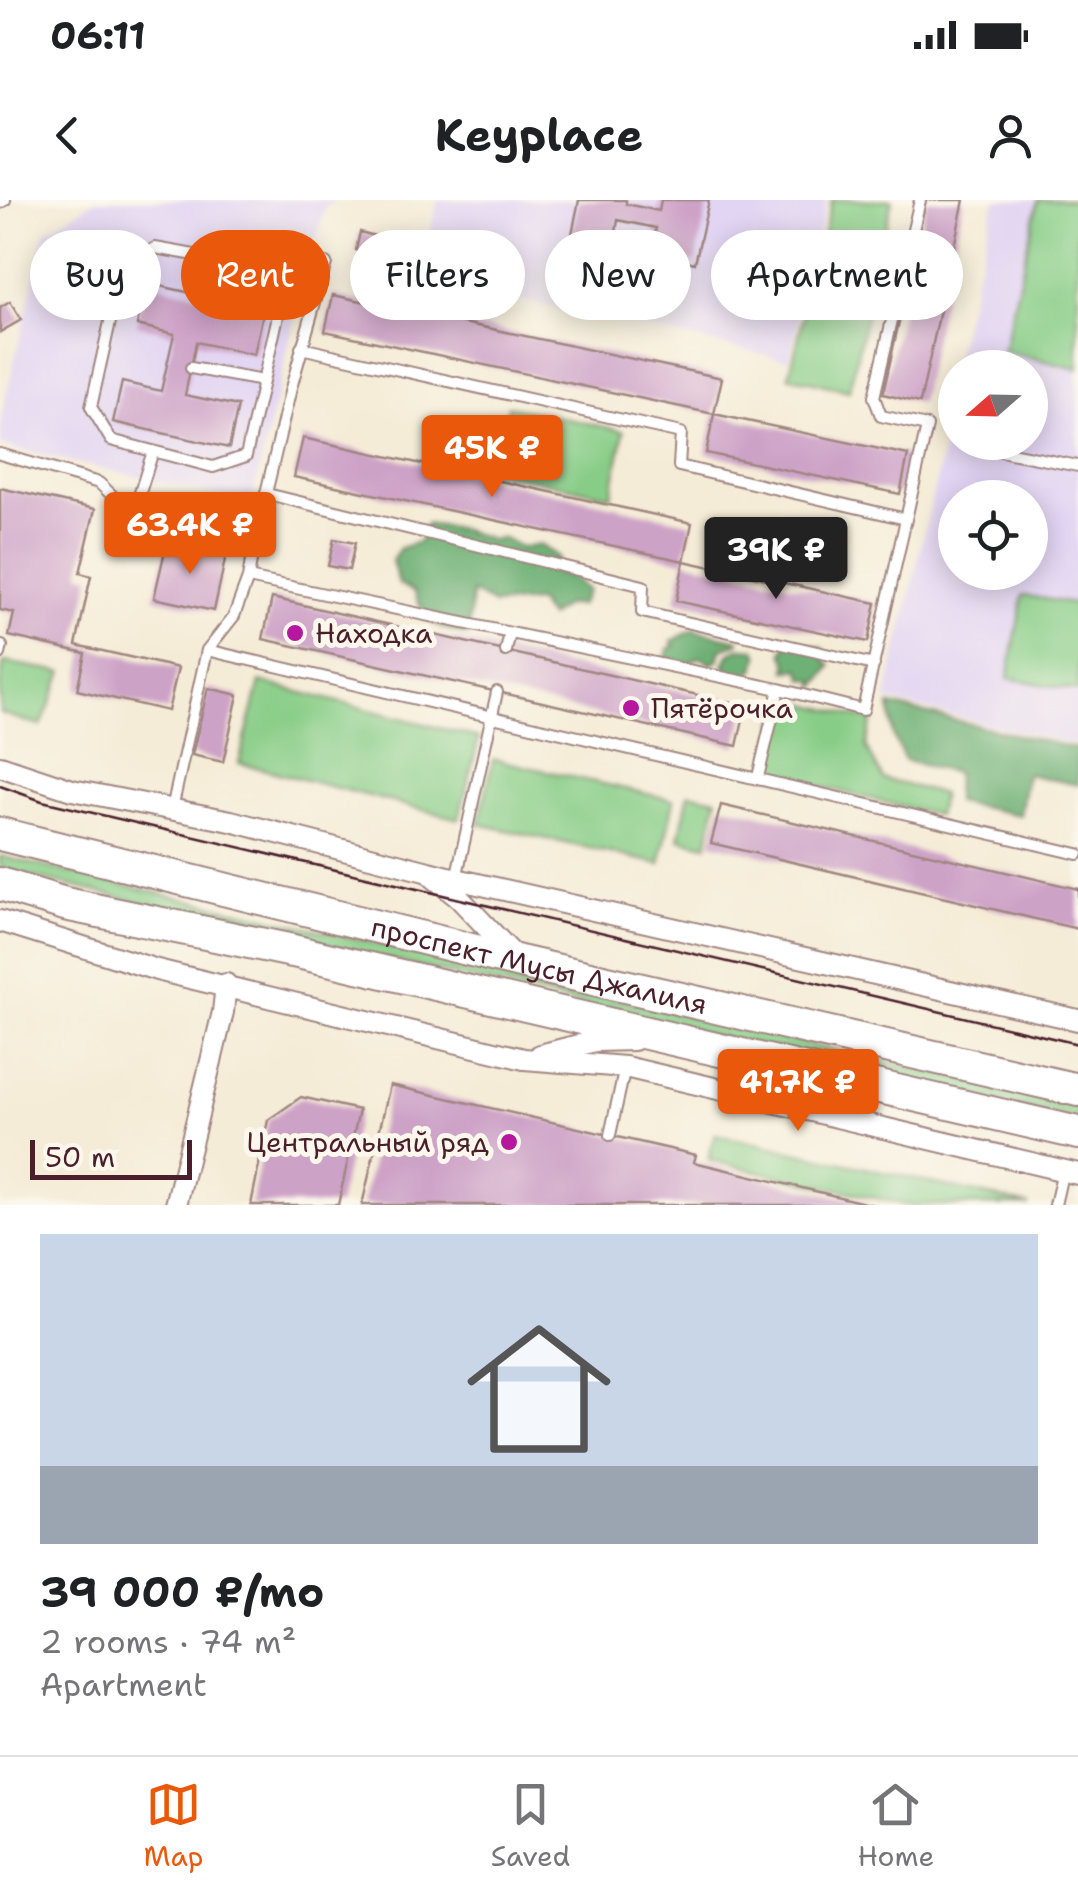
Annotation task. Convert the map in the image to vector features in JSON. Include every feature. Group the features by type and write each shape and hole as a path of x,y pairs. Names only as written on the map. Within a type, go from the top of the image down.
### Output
{"main road":[{"name":"проспект Мусы Джалиля","path":"0,834 520,962 1078,1090"},
{"name":"проспект Мусы Джалиля","path":"0,884 64,904 293,950 1078,1133"}],"street":[{"path":"0,766 72,790 172,809 456,879 1078,1020"},
{"path":"426,870 459,898 520,962"},
{"path":"0,922 157,970 524,1059 625,1067 1070,1172"},
{"path":"176,1205 223,1012 226,984"},
{"path":"524,1059 595,1041 666,1038"}],"lane":[{"path":"248,578 864,710 927,426 881,416 874,397 920,200"},
{"path":"181,253 156,248 122,268 91,407 111,440 213,467 246,456 277,320"},
{"path":"172,809 207,650 234,616 248,578 310,320"},
{"path":"301,348 681,433 679,466 906,519"},
{"path":"191,368 263,381"},
{"path":"133,515 153,452"},
{"path":"0,454 98,483 133,515 254,544"},
{"path":"1047,460 1078,466"},
{"path":"267,494 643,586 642,612 874,665"},
{"path":"506,651 510,633"},
{"path":"207,650 1078,854"},
{"path":"758,777 779,689"},
{"path":"456,879 498,692"},
{"path":"610,1135 625,1067"},
{"path":"1055,1205 1070,1172"}],"shaded area":[{"path":"96,200 333,200 326,206 319,230 181,230 181,320 294,320 251,503 0,445 0,422 30,295 30,320 161,320 161,230 48,230"},
{"path":"438,200 827,200 820,230 711,230 711,320 798,320 789,360 610,320 691,320 691,230 545,230 545,306 525,301 525,230 431,230"},
{"path":"995,200 1078,200 1078,745 886,700 941,460 1048,460 1048,350 957,350"}],"green space":[{"path":"832,200 892,200 885,230 825,230"},
{"path":"1038,200 1078,200 1078,369 1048,362 1048,350 1003,350"},
{"path":"803,320 865,320 849,391 789,376"},
{"path":"508,406 624,431 611,496 494,471"},
{"path":"426,524 460,529 491,540 504,538 521,548 540,545 558,557 555,573 572,577 587,590 580,605 566,605 549,617 537,602 494,605 472,593 468,635 441,627 428,618 415,592 399,584 392,561 400,548 419,542"},
{"path":"1023,595 1078,605 1078,691 1008,678"},
{"path":"693,630 739,640 721,649 718,661 711,664 700,657 688,664 666,658 668,649 675,646 672,641"},
{"path":"789,640 823,648 831,666 816,687 814,680 804,679 800,668 787,671 783,653"},
{"path":"741,648 756,649 759,657 746,677 731,674 724,665 730,653"},
{"path":"4,662 63,672 41,726 0,713"},
{"path":"260,682 479,738 459,819 239,763"},
{"path":"782,698 872,720 866,746 883,779 942,794 937,815 764,773"},
{"path":"890,705 1078,749 1078,785 1027,774 1020,815 955,802 956,773 905,761 893,736"},
{"path":"493,759 674,800 660,864 479,824"},
{"path":"689,793 717,799 707,845 679,839"},
{"path":"0,856 1078,1106 1078,1120 32,877 0,868"},
{"path":"715,1134 1030,1205 906,1205 708,1160"}],"building":[{"path":"579,200 626,200 626,204 659,211 661,200 709,200 695,263 691,262 691,230 656,230 618,220 616,230 573,230"},
{"path":"926,200 964,200 957,230 919,230"},
{"path":"161,286 181,291 181,320 262,320 254,355 196,342 185,395 238,406 229,448 113,422 122,382 161,391 174,334 137,325 138,320 161,320"},
{"path":"333,295 350,299 350,320 450,320 722,378 714,414 325,331"},
{"path":"10,302 21,320 0,332 0,308"},
{"path":"899,320 938,320 920,403 883,394"},
{"path":"714,414 908,455 900,494 706,453"},
{"path":"303,438 692,523 684,561 294,477"},
{"path":"0,488 95,509 80,573 91,576 76,645 178,668 168,711 77,690 85,653 9,636 14,613 0,610"},
{"path":"334,539 355,543 349,570 328,566"},
{"path":"167,542 226,555 214,611 154,598"},
{"path":"684,561 876,603 868,642 676,601"},
{"path":"272,598 746,706 737,746 263,639"},
{"path":"208,688 238,695 223,762 192,755"},
{"path":"721,805 1078,889 1078,929 711,843"},
{"name":"Центральный ряд","path":"390,1085 696,1155 694,1162 873,1205 362,1205"},
{"path":"301,1097 359,1110 338,1205 251,1205 268,1120"}],"tram line":[{"path":"0,786 42,801 1078,1044"}],"place":[{"name":"Находка","path":"295,633"},
{"name":"Пятёрочка","path":"631,708"},
{"name":"Центральный ряд","path":"509,1142"}]}
